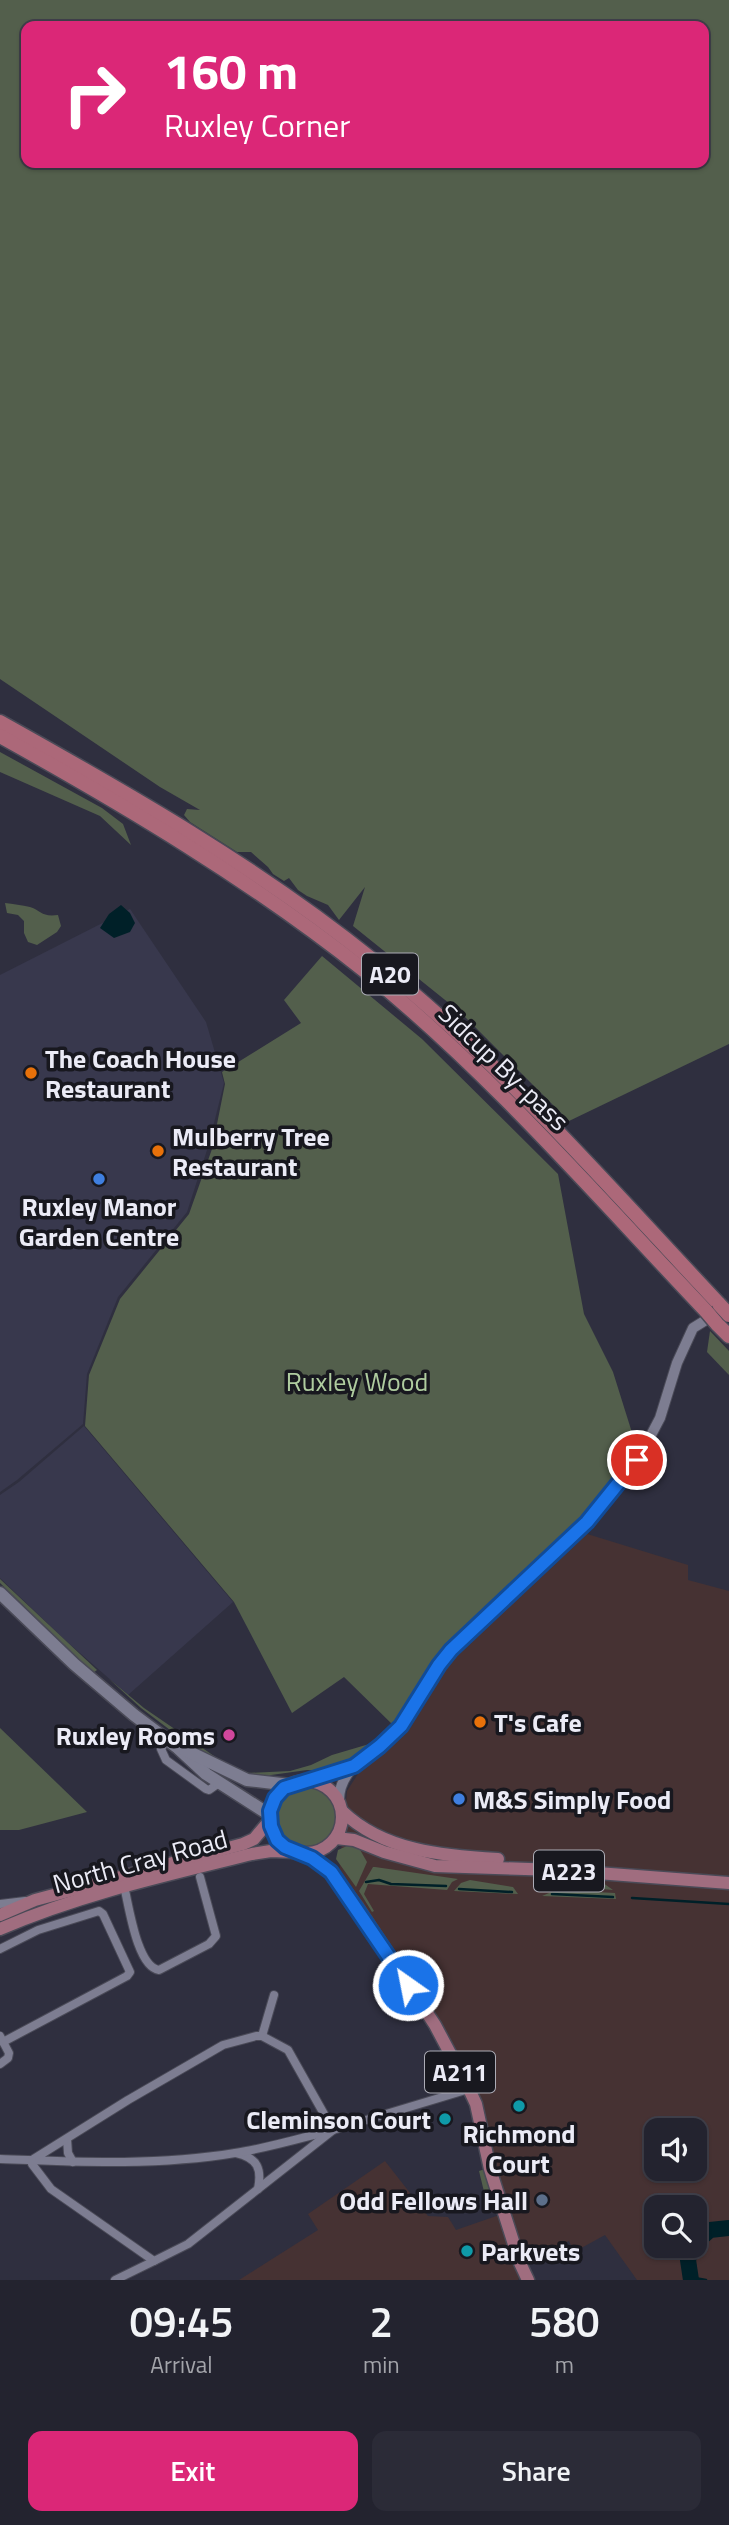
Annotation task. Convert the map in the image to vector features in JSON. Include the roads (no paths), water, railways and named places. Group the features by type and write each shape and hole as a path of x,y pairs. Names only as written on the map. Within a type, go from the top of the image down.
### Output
{"highway":[{"name":"Sidcup By-pass","path":"0,722 93,774 210,846 298,903 374,961 446,1022 529,1103 720,1312 729,1336"},
{"name":"Sidcup By-pass","path":"0,736 89,786 202,857 291,915 365,972 436,1032 720,1312"}],"main road":[{"path":"0,1593 74,1664 219,1783 270,1817"},
{"path":"178,1748 247,1780 290,1785 307,1781 322,1784 341,1805 340,1828 330,1856 331,1872"},
{"path":"290,1785 275,1798 270,1817 277,1840 299,1853 317,1852 335,1840"},
{"name":"A223","path":"341,1805 363,1828 410,1849 472,1862 604,1866 629,1871"},
{"name":"North Cray Road","path":"0,1915 35,1900 243,1844 254,1839 270,1817"},
{"name":"A223","path":"335,1840 354,1840 409,1861 435,1866 472,1862 508,1863 515,1868 629,1871 728,1878"},
{"name":"North Cray Road","path":"0,1929 42,1912 124,1886 252,1854 299,1853"},
{"name":"A211","path":"299,1853 331,1872 435,2025 475,2104 493,2179 528,2280"}],"street":[{"path":"341,1805 341,1784 354,1766 401,1726 439,1665 457,1643 587,1522 620,1484 640,1456 660,1418 677,1363 693,1328 720,1312"},
{"path":"166,1740 160,1749 166,1760 206,1789 209,1790 219,1783"},
{"path":"307,1781 354,1766"},
{"path":"124,1886 138,1945 148,1965 159,1970 214,1939 215,1929 208,1913 200,1877"},
{"name":"North Cray Road","path":"0,1904 35,1900"},
{"path":"0,1949 38,1930 99,1911 103,1914 130,1970 129,1975 1,2039 9,2056 0,2064"},
{"path":"262,2036 274,1995"},
{"path":"32,2160 223,2045 262,2036 288,2050 334,2130"},
{"path":"0,2159 131,2161 235,2153 334,2130 469,2089"},
{"path":"115,2280 188,2244 334,2130"},
{"path":"67,2139 68,2153 73,2162"},
{"path":"235,2153 244,2155 257,2165 261,2176 258,2189"},
{"path":"32,2160 32,2164 51,2189 154,2261"}],"waterway":[{"path":"366,1882 379,1880 391,1884 446,1886"},
{"path":"459,1889 512,1892"},
{"path":"552,1894 613,1897"},
{"path":"632,1898 729,1904"},
{"path":"707,2233 729,2228"},
{"path":"689,2258 691,2280"},
{"path":"691,2280 706,2280"}],"place":[{"name":"The Coach House Restaurant","path":"31,1073"},
{"name":"Mulberry Tree Restaurant","path":"158,1151"},
{"name":"Ruxley Manor Garden Centre","path":"99,1179"},
{"name":"T's Cafe","path":"480,1722"},
{"name":"Ruxley Rooms","path":"229,1735"},
{"name":"M&S Simply Food","path":"459,1799"},
{"name":"Richmond Court","path":"519,2106"},
{"name":"Cleminson Court","path":"445,2119"},
{"name":"Odd Fellows Hall","path":"542,2200"},
{"name":"Parkvets","path":"467,2251"}],"park label":[{"name":"Ruxley Wood","path":"357,1381"}]}
